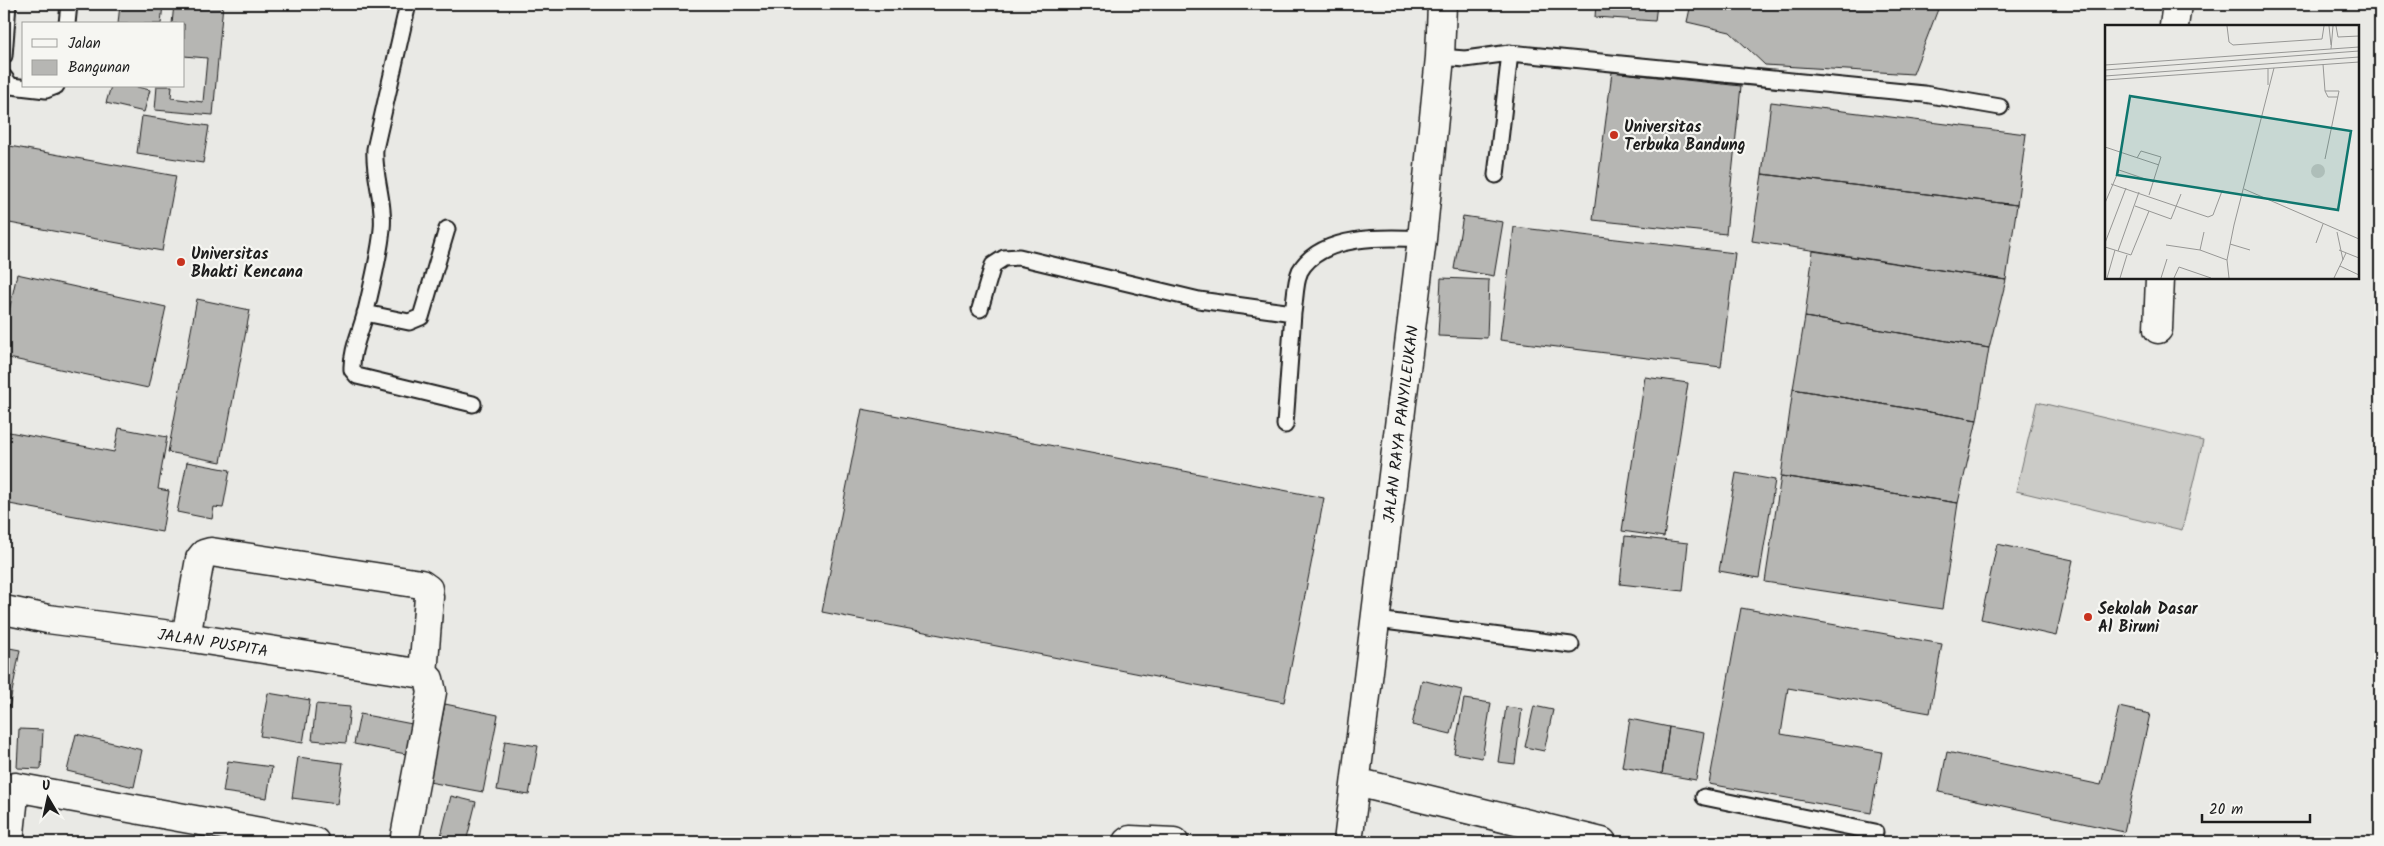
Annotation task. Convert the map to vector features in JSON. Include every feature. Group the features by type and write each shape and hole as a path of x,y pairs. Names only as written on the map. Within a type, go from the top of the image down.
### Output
{"street":[{"name":"JALAN RAYA PANYILEUKAN","path":"1348,842 1377,620 1422,239 1440,57 1442,4"},
{"path":"2174,25 2177,4"},
{"path":"2158,329 2160,279"},
{"path":"186,637 200,559 204,554 211,552 421,584 428,589 423,674 428,679 432,692 404,842"},
{"name":"JALAN PUSPITA","path":"4,610 48,619 186,637 423,674"},
{"path":"1356,782 1602,842"},
{"path":"9,842 10,786 315,842"},
{"path":"1127,842 1130,840 1174,842"}],"lane":[{"path":"4,56 8,4"},
{"path":"68,22 70,4"},
{"path":"408,4 375,149 374,161 381,198 382,228 365,313 352,361 352,370 357,376 473,404"},
{"path":"1440,57 1465,59 1510,53 1924,94 2000,107"},
{"path":"1496,175 1510,53"},
{"path":"4,77 11,86 22,87"},
{"path":"28,88 46,90 51,88"},
{"path":"365,313 403,322 415,320 421,316 447,229"},
{"path":"1284,425 1293,313 1300,272 1316,254 1337,244 1385,237 1422,239"},
{"path":"980,309 993,265 1004,258 1018,257 1200,300 1293,313"},
{"path":"1377,620 1571,645"},
{"path":"1704,797 1875,832 1873,842"}],"shaded area":[{"path":"2037,402 2203,441 2182,530 2016,491"}],"building":[{"path":"120,4 163,4 161,22 118,22"},
{"path":"174,4 223,4 213,115 155,110 157,88 172,88 171,98 203,102 207,58 185,56 185,22 172,22"},
{"path":"1596,4 1657,4 1655,21 1595,17"},
{"path":"1691,4 1940,4 1913,74 1765,65 1730,32 1687,22"},
{"path":"1612,72 1741,86 1726,234 1593,220"},
{"path":"110,88 142,88 150,90 144,112 106,103"},
{"path":"1771,102 2026,134 2017,205 1762,174"},
{"path":"142,116 209,126 203,163 137,153"},
{"path":"4,145 176,176 162,251 4,222"},
{"path":"1762,174 2017,205 2006,280 1752,241"},
{"path":"1463,216 1503,222 1494,276 1454,269"},
{"path":"1514,227 1735,253 1721,367 1500,340"},
{"path":"1813,251 2006,280 1989,348 1805,317"},
{"path":"17,274 166,307 148,388 4,357 4,334"},
{"path":"1441,278 1489,280 1487,338 1438,336"},
{"path":"197,299 250,310 221,462 168,452"},
{"path":"1805,317 1989,348 1977,420 1793,389"},
{"path":"1645,377 1688,383 1664,537 1622,531"},
{"path":"1793,389 1977,420 1958,503 1781,476"},
{"path":"862,409 1324,498 1284,702 822,612"},
{"path":"119,428 167,437 158,489 169,491 162,532 4,503 4,431 114,452"},
{"path":"187,462 230,470 223,508 214,507 212,519 177,512"},
{"path":"1736,473 1775,480 1759,578 1719,571"},
{"path":"1781,476 1958,503 1942,609 1765,582"},
{"path":"1625,536 1688,543 1683,591 1620,584"},
{"path":"1997,544 2073,560 2056,636 1981,619"},
{"path":"1741,608 1942,644 1930,713 1788,688 1781,734 1882,752 1871,813 1709,784"},
{"path":"4,647 20,650 9,708 4,707"},
{"path":"1422,680 1462,690 1451,734 1412,725"},
{"path":"268,693 310,700 303,743 260,736"},
{"path":"1464,699 1491,703 1482,758 1454,753"},
{"path":"316,704 350,707 346,743 312,740"},
{"path":"445,704 498,715 483,792 429,782"},
{"path":"1534,706 1553,710 1544,751 1525,747"},
{"path":"1506,707 1522,709 1515,764 1498,762"},
{"path":"2119,707 2150,714 2124,832 1939,792 1947,752 2101,785"},
{"path":"360,714 412,724 406,754 354,744"},
{"path":"1630,719 1669,727 1662,774 1622,767"},
{"path":"1669,727 1704,733 1696,780 1662,774"},
{"path":"19,729 43,730 41,769 17,768"},
{"path":"76,734 142,750 134,787 67,771"},
{"path":"505,741 538,746 529,795 497,790"},
{"path":"298,757 343,763 337,804 292,798"},
{"path":"228,761 272,767 267,798 223,792"},
{"path":"451,796 476,802 466,842 441,836"},
{"path":"2350,837 2375,842 2349,842"}],"place":[{"name":"Universitas Terbuka Bandung","path":"1614,135"},
{"name":"Universitas Bhakti Kencana","path":"181,262"},
{"name":"Sekolah Dasar Al Biruni","path":"2088,617"}]}
